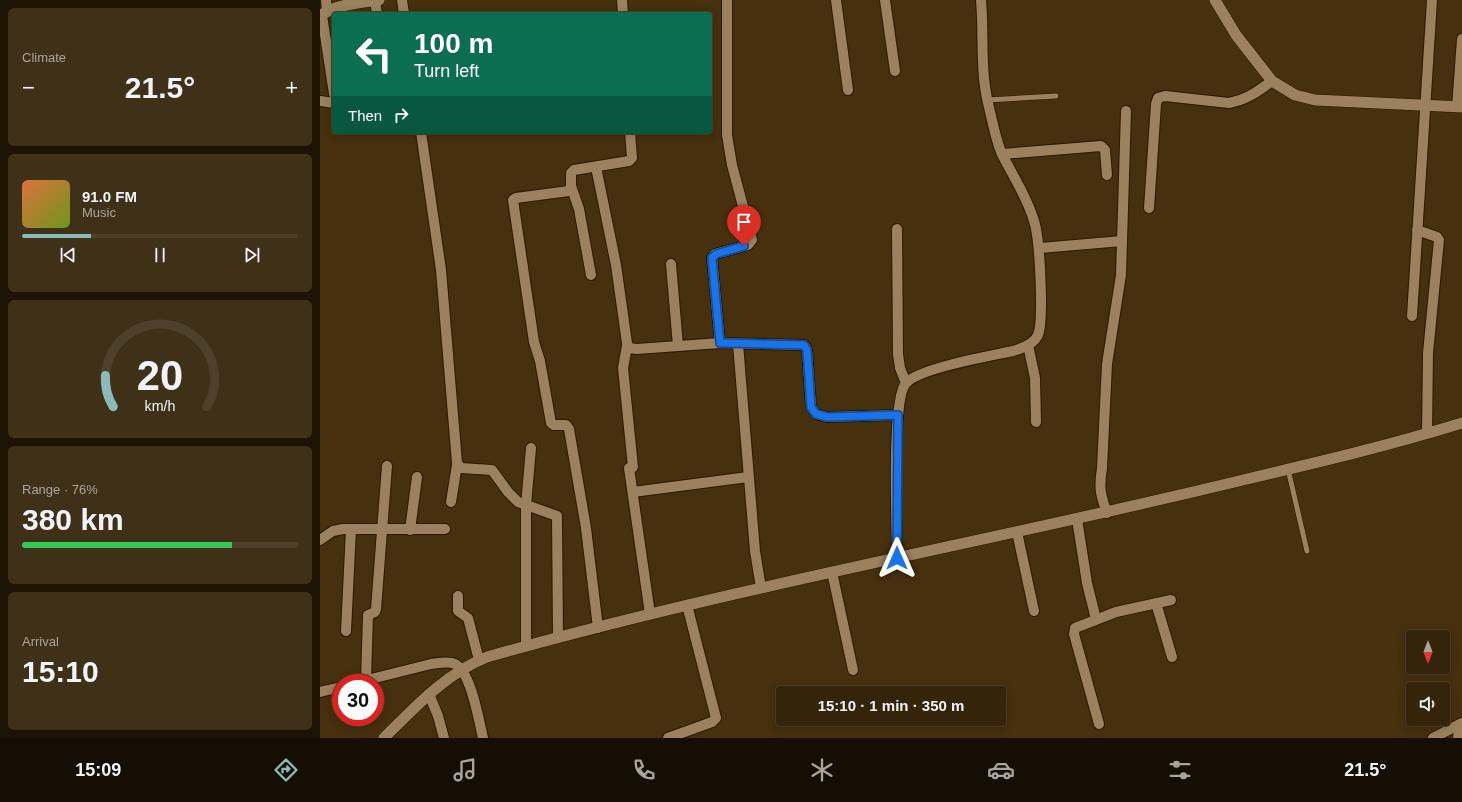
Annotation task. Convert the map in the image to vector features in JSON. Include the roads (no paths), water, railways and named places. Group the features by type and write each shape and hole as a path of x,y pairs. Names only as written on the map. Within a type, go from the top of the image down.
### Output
{"street":[{"path":"332,77 324,11 349,10 377,0 377,12"},
{"path":"402,0 404,12"},
{"path":"622,0 623,12"},
{"path":"720,343 712,258 716,254 748,245 752,240 731,161 727,136 727,0"},
{"path":"836,0 848,90"},
{"path":"885,0 896,71"},
{"path":"897,558 898,415 901,390 906,383 926,372 1013,351 1028,345 1034,341 1039,328 1040,248 1034,220 998,144 987,100 983,64 981,0"},
{"path":"1215,0 1236,35 1272,81 1295,95 1315,100 1460,107 1462,39"},
{"path":"1412,316 1432,0"},
{"path":"1149,208 1156,104 1158,98 1165,96 1229,103 1236,102 1249,98 1272,81"},
{"path":"320,101 332,103"},
{"path":"1107,513 1100,492 1099,482 1102,468 1110,331 1120,286 1126,111"},
{"path":"421,134 441,270 457,465 451,502"},
{"path":"591,275 579,209 571,186 572,171 631,160 630,134"},
{"path":"1002,154 1101,146 1105,150 1107,175"},
{"path":"596,167 616,265 627,346 623,368 633,492 650,614"},
{"path":"571,186 566,192 516,198 513,202 534,342 540,361 551,423 554,425 566,425 569,429 586,528 598,628"},
{"path":"897,229 898,354 900,368 906,383"},
{"path":"1418,230 1437,237 1439,240 1428,353 1427,434"},
{"path":"1040,248 1122,241"},
{"path":"671,264 678,346"},
{"path":"627,346 633,349 720,343 802,344 806,346 811,407 816,414 827,417 898,415"},
{"path":"738,344 748,477 755,551 761,588"},
{"path":"1028,345 1035,378 1036,422"},
{"path":"384,738 430,694 462,668 479,660 526,646 650,614 761,588 1107,513 1427,434 1462,423"},
{"path":"526,646 526,505 531,448"},
{"path":"457,465 463,468 492,470 514,498 526,505 557,516 558,638"},
{"path":"366,674 368,615 375,612 376,609 387,466"},
{"path":"410,530 417,477"},
{"path":"633,492 748,477"},
{"path":"1077,519 1087,583 1096,620"},
{"path":"346,631 351,530"},
{"path":"320,540 333,531 445,530"},
{"path":"1017,532 1034,611"},
{"path":"832,572 853,670"},
{"path":"458,596 458,611 468,618 479,660"},
{"path":"1099,724 1074,632 1075,628 1116,612 1171,600"},
{"path":"1156,603 1172,657"},
{"path":"668,738 712,722 716,718 687,605"},
{"path":"384,676 442,662 454,664 462,668 473,697 483,738"},
{"path":"320,692 332,689"},
{"path":"430,694 444,738"},
{"path":"1433,738 1461,724"},
{"path":"1458,738 1461,724"}],"lane":[{"path":"987,100 1056,96"},
{"path":"1288,469 1307,551"}]}
